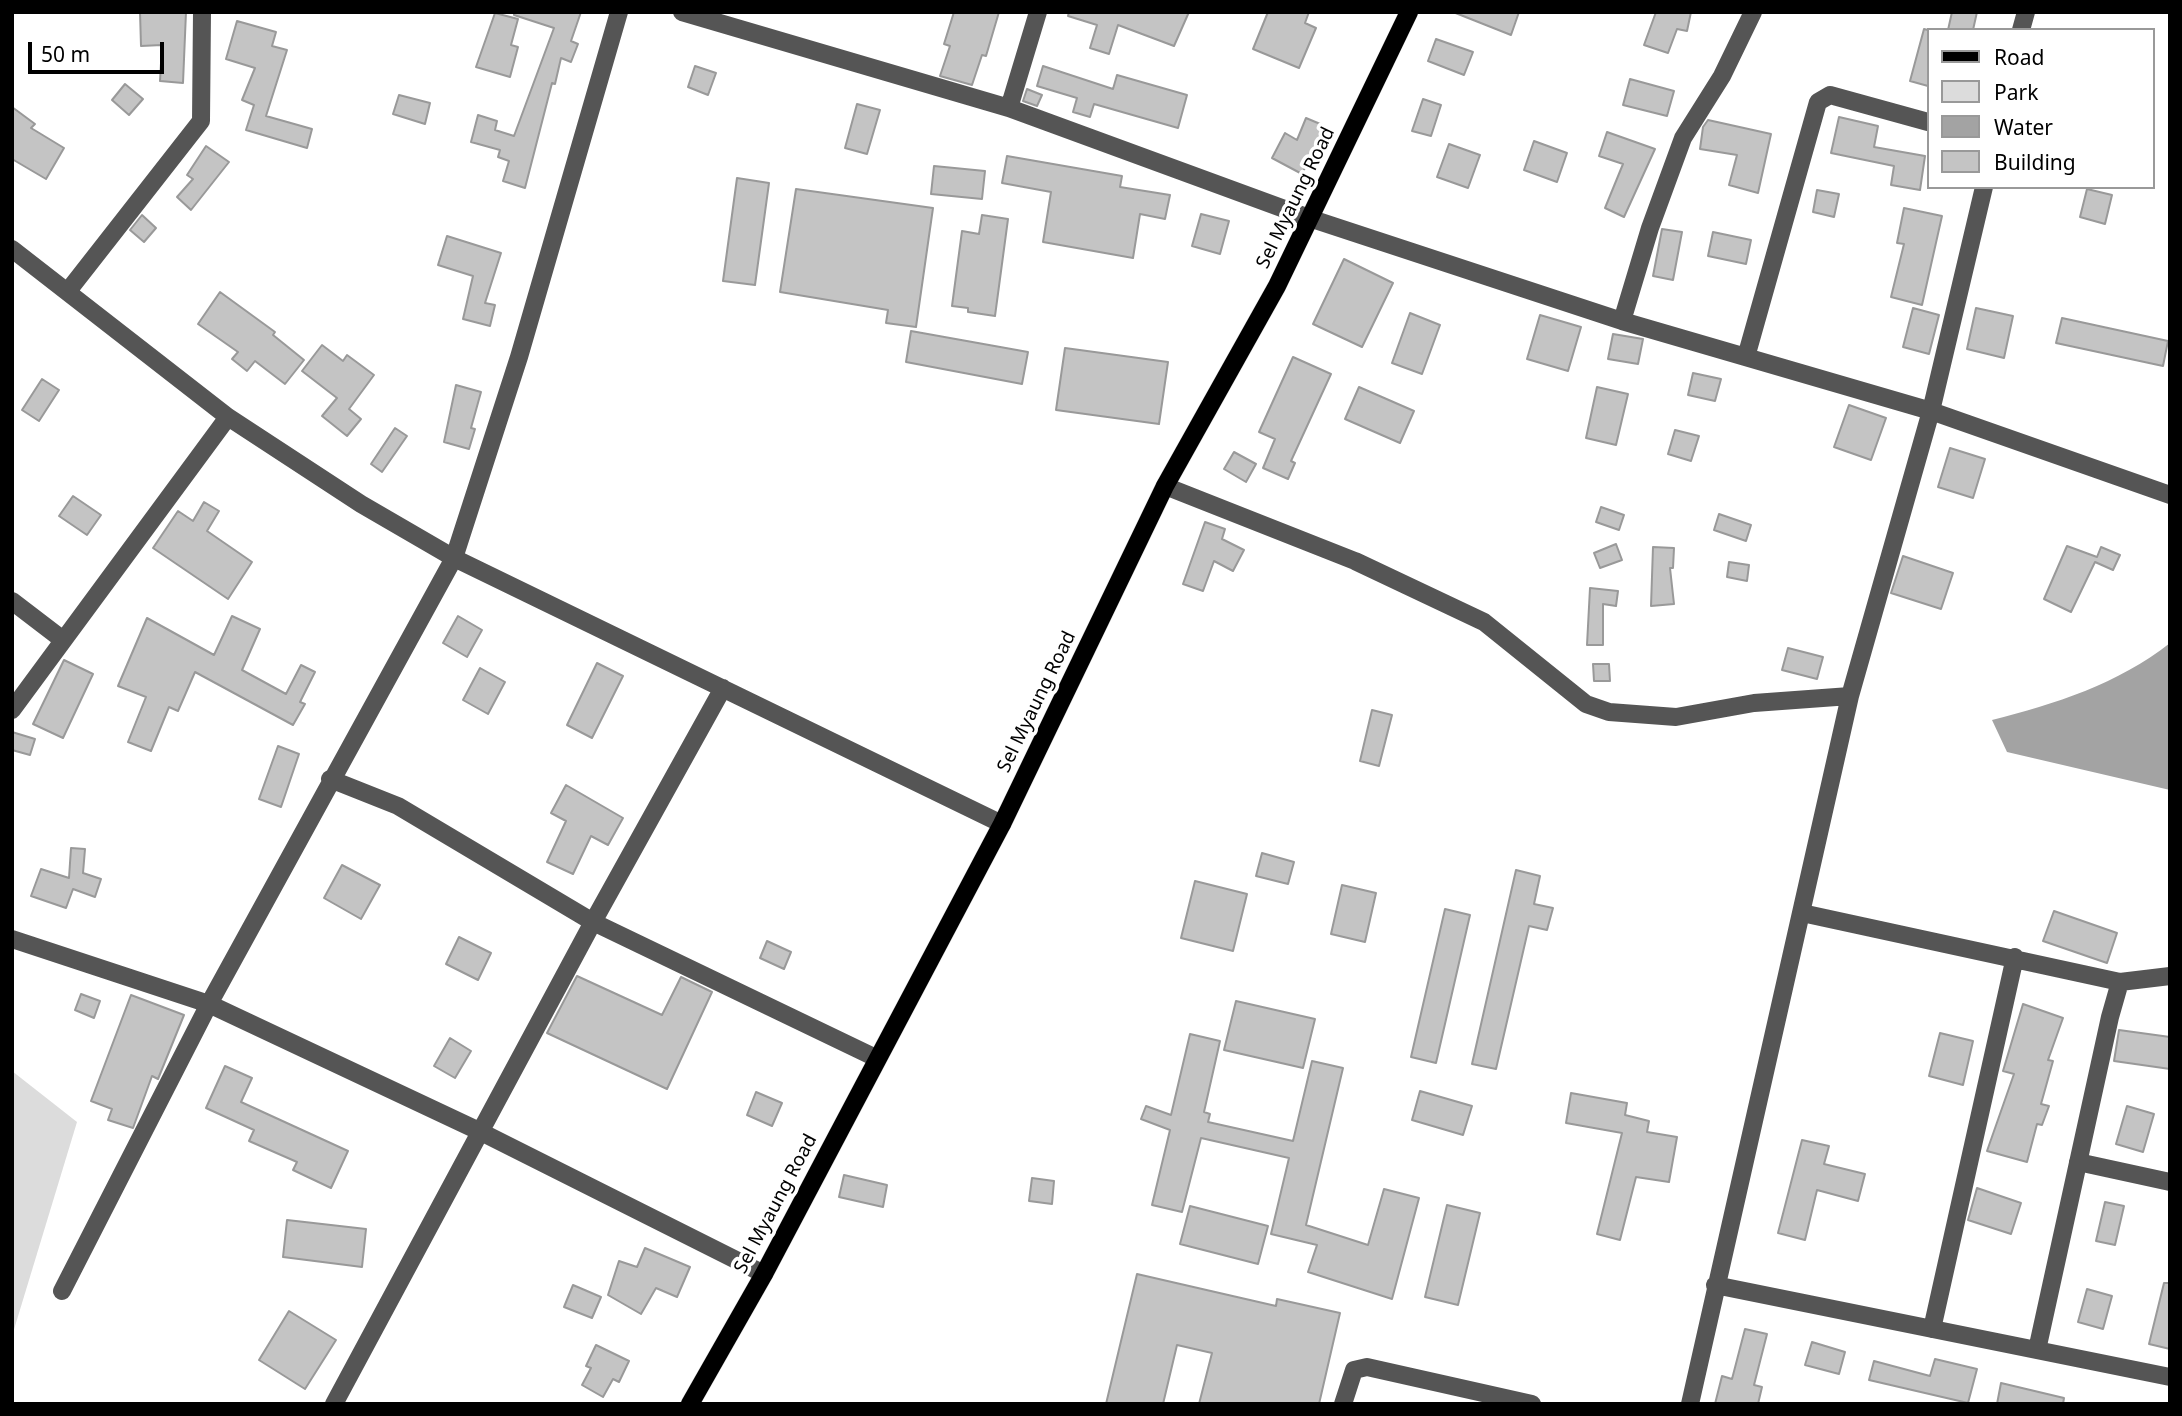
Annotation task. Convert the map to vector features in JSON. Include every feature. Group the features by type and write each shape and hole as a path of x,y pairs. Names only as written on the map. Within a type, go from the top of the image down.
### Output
{"main road":[{"name":"Sel Myaung Road","path":"690,1404 764,1274 1002,824 1165,486 1277,286 1409,12"}],"street":[{"path":"68,291 201,121 202,12"},
{"path":"62,1291 209,1004 330,779 454,558 519,357 619,12"},
{"path":"681,12 1009,108 1309,218 1622,321 1931,411 2170,495"},
{"path":"1009,108 1038,12"},
{"path":"1622,321 1650,228 1683,138 1722,76 1753,12"},
{"path":"1746,357 1818,102 1830,95 1926,121"},
{"path":"1690,1404 1850,696 1931,411 1984,189"},
{"path":"12,249 228,417 310,473 454,558 1002,824"},
{"path":"12,710 228,417"},
{"path":"1165,486 1355,561 1484,622 1586,704 1609,712 1676,716 1754,703 1850,696"},
{"path":"12,601 64,640"},
{"path":"334,1404 479,1131 723,688"},
{"path":"330,779 398,806 593,922 876,1058"},
{"path":"1802,913 2015,957 2120,982 2170,976"},
{"path":"12,939 209,1004 479,1131 764,1274"},
{"path":"1932,1329 2015,957"},
{"path":"2037,1350 2109,1017 2120,982"},
{"path":"2078,1162 2170,1182"},
{"path":"1715,1285 2170,1377"},
{"path":"1343,1404 1354,1370 1367,1367 1532,1404"}],"green space":[{"path":"12,1071 77,1122 12,1336"}],"water":[{"path":"2170,643 2170,790 2007,752 1992,720 2085,691 2129,670"}],"building":[{"path":"140,12 186,12 183,83 160,81 162,45 141,46"},
{"path":"514,12 581,12 571,41 578,44 571,62 561,58 525,188 503,181 509,161 498,157 500,150 471,142 478,115 497,121 495,130 514,136 554,28 514,15"},
{"path":"954,12 999,12 986,56 982,55 972,85 940,76 950,46 944,44"},
{"path":"1069,12 1189,12 1174,46 1118,25 1109,54 1090,48 1097,25 1068,16"},
{"path":"1268,12 1309,12 1305,23 1316,28 1299,68 1253,49"},
{"path":"1453,12 1519,12 1511,35"},
{"path":"1656,12 1691,12 1687,31 1677,29 1668,53 1644,45"},
{"path":"1952,12 1977,12 1973,28 1948,28"},
{"path":"495,13 518,19 511,45 518,47 510,77 476,67"},
{"path":"237,21 276,32 272,46 287,50 266,116 312,129 307,148 246,130 254,105 242,100 255,68 226,59"},
{"path":"1924,29 1926,30 1926,85 1910,81"},
{"path":"1436,39 1473,52 1464,75 1428,61"},
{"path":"695,66 716,73 708,95 688,87"},
{"path":"1043,66 1113,89 1117,75 1187,95 1178,128 1094,104 1090,117 1073,112 1077,98 1037,86"},
{"path":"1630,79 1674,91 1667,116 1623,105"},
{"path":"125,84 143,99 129,115 112,100"},
{"path":"1027,89 1042,95 1037,106 1023,101"},
{"path":"399,95 430,103 425,124 393,114"},
{"path":"1423,99 1441,105 1431,136 1412,131"},
{"path":"857,104 880,110 867,154 845,148"},
{"path":"12,107 35,124 31,128 64,148 46,179 12,159"},
{"path":"1839,117 1878,126 1874,147 1925,156 1920,190 1891,185 1894,166 1831,153"},
{"path":"1306,118 1325,126 1302,174 1272,158 1285,133 1297,140"},
{"path":"1708,120 1771,134 1758,193 1729,185 1737,155 1700,149 1703,127"},
{"path":"1607,132 1655,149 1624,217 1605,208 1623,164 1599,156"},
{"path":"1534,141 1567,153 1557,182 1524,170"},
{"path":"1449,144 1480,155 1468,188 1437,177"},
{"path":"206,146 229,162 191,210 177,197 193,179 187,175"},
{"path":"1007,156 1122,176 1120,187 1170,195 1165,219 1140,214 1133,258 1043,242 1051,192 1002,183"},
{"path":"934,166 985,171 982,199 931,194"},
{"path":"737,178 769,183 755,285 723,281"},
{"path":"796,189 933,208 916,327 886,323 888,310 780,292"},
{"path":"2087,189 2112,195 2105,224 2080,217"},
{"path":"1817,190 1839,194 1834,217 1813,212"},
{"path":"1904,208 1942,216 1922,305 1891,297 1904,244 1897,243"},
{"path":"1201,214 1229,221 1220,254 1192,246"},
{"path":"142,215 156,228 144,242 130,230"},
{"path":"982,215 1008,219 995,316 968,312 968,308 952,306 962,231 979,234"},
{"path":"1662,229 1682,232 1673,280 1653,276"},
{"path":"1713,232 1751,240 1746,264 1708,256"},
{"path":"447,236 501,253 485,303 495,305 490,326 463,319 473,276 438,265"},
{"path":"1344,259 1393,283 1362,347 1313,324"},
{"path":"220,292 275,332 273,335 304,360 285,384 255,361 247,371 232,359 238,352 198,324"},
{"path":"1913,308 1939,315 1929,354 1903,347"},
{"path":"1976,308 2013,316 2004,358 1967,349"},
{"path":"1410,313 1440,325 1422,374 1392,363"},
{"path":"1540,315 1581,327 1568,371 1527,359"},
{"path":"2062,318 2168,341 2163,366 2056,343"},
{"path":"911,331 1028,352 1022,384 906,362"},
{"path":"1613,334 1643,339 1638,364 1608,359"},
{"path":"322,345 343,361 347,355 374,375 349,409 361,419 347,436 322,416 337,398 302,371"},
{"path":"1065,348 1168,362 1159,424 1056,410"},
{"path":"1293,357 1331,374 1291,461 1295,463 1288,479 1263,468 1275,439 1259,432"},
{"path":"1693,373 1721,379 1715,401 1688,395"},
{"path":"42,379 59,390 39,421 22,410"},
{"path":"456,385 481,392 471,428 475,429 469,449 444,442"},
{"path":"1359,387 1414,411 1400,443 1345,419"},
{"path":"1597,387 1628,394 1616,445 1586,438"},
{"path":"1849,405 1886,418 1871,460 1834,447"},
{"path":"395,428 407,436 382,472 371,464"},
{"path":"1675,430 1699,436 1691,461 1668,454"},
{"path":"1950,448 1985,459 1973,498 1938,487"},
{"path":"1234,452 1256,464 1246,482 1224,469"},
{"path":"73,496 101,515 87,535 59,516"},
{"path":"204,502 219,511 207,531 252,562 228,599 153,548 178,511 193,521"},
{"path":"1601,507 1624,515 1619,530 1596,522"},
{"path":"1719,514 1751,525 1746,541 1714,530"},
{"path":"1205,522 1225,529 1222,539 1244,550 1233,571 1214,561 1203,591 1183,584"},
{"path":"1616,544 1622,560 1600,568 1594,553"},
{"path":"2067,546 2097,557 2101,547 2120,555 2113,570 2095,562 2071,612 2044,599"},
{"path":"1653,547 1674,548 1673,568 1670,568 1674,604 1651,606"},
{"path":"1903,556 1953,573 1941,609 1891,593"},
{"path":"1729,562 1749,565 1747,581 1727,577"},
{"path":"1590,588 1618,591 1616,606 1603,604 1603,645 1587,645"},
{"path":"232,616 260,629 242,670 286,694 301,665 315,672 300,702 305,704 293,725 195,672 178,711 169,707 151,751 128,742 146,697 118,686 147,618 214,655"},
{"path":"458,616 482,630 467,657 443,643"},
{"path":"1788,648 1823,657 1817,679 1782,670"},
{"path":"64,660 93,674 63,738 33,724"},
{"path":"597,663 623,676 592,738 567,725"},
{"path":"1593,664 1609,664 1610,681 1594,681"},
{"path":"480,668 505,682 488,714 463,700"},
{"path":"1372,710 1392,715 1379,766 1360,761"},
{"path":"12,732 35,739 30,755 12,750"},
{"path":"278,746 299,754 281,807 259,799"},
{"path":"566,785 623,818 608,845 591,836 573,874 547,862 566,821 551,813"},
{"path":"71,848 85,849 83,873 101,879 95,897 73,889 66,908 31,896 41,869 69,878"},
{"path":"1262,853 1294,862 1288,884 1256,876"},
{"path":"342,865 380,885 361,919 324,898"},
{"path":"1516,870 1540,876 1534,904 1553,908 1547,930 1529,926 1496,1069 1472,1064"},
{"path":"1195,881 1247,894 1233,951 1181,938"},
{"path":"1342,885 1376,893 1365,942 1331,934"},
{"path":"1445,909 1470,915 1436,1063 1411,1057"},
{"path":"2054,911 2117,933 2107,963 2043,941"},
{"path":"459,937 491,953 478,980 446,964"},
{"path":"767,941 791,952 784,969 760,958"},
{"path":"577,976 662,1015 681,977 712,992 667,1089 547,1033"},
{"path":"81,994 100,1001 94,1018 75,1010"},
{"path":"131,995 184,1015 158,1079 152,1076 133,1128 108,1120 112,1109 91,1101"},
{"path":"1236,1001 1315,1019 1303,1068 1224,1050"},
{"path":"2023,1004 2063,1018 2048,1060 2053,1061 2041,1104 2049,1106 2042,1125 2037,1124 2027,1162 1987,1151 2014,1074 2003,1071"},
{"path":"2119,1030 2170,1037 2170,1069 2114,1061"},
{"path":"1940,1033 1973,1041 1963,1085 1929,1076"},
{"path":"1190,1034 1220,1041 1204,1112 1210,1114 1208,1122 1293,1141 1312,1061 1343,1068 1306,1225 1368,1245 1384,1189 1419,1198 1392,1299 1308,1272 1317,1245 1271,1234 1289,1158 1201,1138 1182,1212 1152,1205 1170,1130 1141,1119 1146,1106 1171,1115"},
{"path":"450,1038 471,1051 455,1078 434,1066"},
{"path":"225,1066 252,1078 241,1102 348,1151 331,1188 293,1170 297,1162 249,1141 254,1130 206,1108"},
{"path":"1420,1091 1472,1106 1463,1135 1412,1120"},
{"path":"756,1092 782,1103 772,1126 747,1115"},
{"path":"1571,1093 1627,1103 1625,1115 1649,1121 1647,1132 1677,1137 1669,1182 1636,1177 1620,1240 1597,1234 1622,1133 1566,1123"},
{"path":"2127,1106 2154,1114 2143,1152 2116,1144"},
{"path":"1802,1140 1829,1146 1824,1164 1865,1174 1858,1201 1817,1190 1805,1240 1778,1233"},
{"path":"844,1175 887,1185 883,1207 839,1197"},
{"path":"1032,1178 1054,1181 1052,1204 1029,1201"},
{"path":"1977,1188 2021,1203 2011,1234 1968,1220"},
{"path":"2105,1202 2124,1206 2115,1245 2096,1241"},
{"path":"1447,1205 1480,1213 1458,1305 1425,1297"},
{"path":"1190,1206 1268,1226 1258,1264 1180,1244"},
{"path":"287,1220 366,1229 362,1267 283,1257"},
{"path":"645,1248 690,1267 677,1297 656,1288 641,1314 608,1295 619,1261 637,1267"},
{"path":"1137,1274 1276,1306 1277,1299 1340,1313 1319,1404 1199,1404 1212,1353 1177,1345 1163,1404 1106,1404"},
{"path":"2164,1283 2170,1283 2170,1349 2149,1344"},
{"path":"573,1285 601,1297 592,1318 564,1307"},
{"path":"2087,1289 2112,1296 2103,1329 2078,1322"},
{"path":"289,1311 336,1340 305,1389 259,1360"},
{"path":"1745,1329 1767,1334 1754,1385 1762,1387 1758,1404 1715,1404 1722,1376 1732,1379"},
{"path":"1812,1342 1845,1352 1839,1374 1805,1365"},
{"path":"596,1345 629,1361 619,1382 613,1379 603,1397 582,1385 591,1368 586,1366"},
{"path":"1935,1359 1977,1369 1968,1403 1869,1380 1874,1361 1930,1376"},
{"path":"2001,1383 2064,1398 2063,1404 1997,1404"}]}
